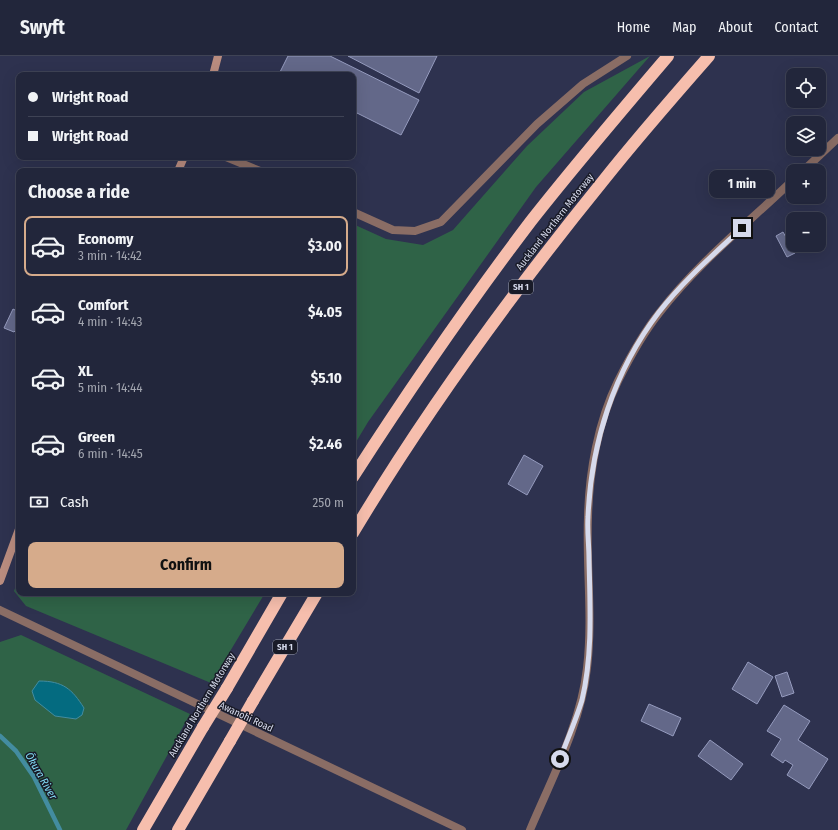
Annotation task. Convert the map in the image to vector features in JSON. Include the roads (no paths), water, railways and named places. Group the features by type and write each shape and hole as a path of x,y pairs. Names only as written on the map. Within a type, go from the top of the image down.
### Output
{"highway":[{"name":"Auckland Northern Motorway","path":"356,472 456,323 527,227 610,124 668,56"},
{"name":"Auckland Northern Motorway","path":"356,527 420,428 500,313 604,180 709,56"},
{"name":"Auckland Northern Motorway","path":"143,830 280,596"},
{"name":"SH 1","path":"178,830 315,596"}],"main road":[{"path":"214,72 218,56"},
{"path":"0,581 16,537"}],"street":[{"path":"356,213 393,230 415,232 441,222 537,124 583,84 627,56"},
{"path":"810,164 838,138"},
{"path":"233,160 253,168"},
{"path":"530,830 571,731 582,700 587,668 590,621 588,518 590,481 596,448 617,383 637,346 659,313 682,287 786,187"},
{"name":"Awanohi Road","path":"0,610 462,830"}],"water":[{"path":"39,681 47,681 66,687 84,708 82,715 76,719 55,716 35,700 32,691"}],"waterway":[{"name":"Ōkura River","path":"0,736 16,751 34,777 60,830"}]}
